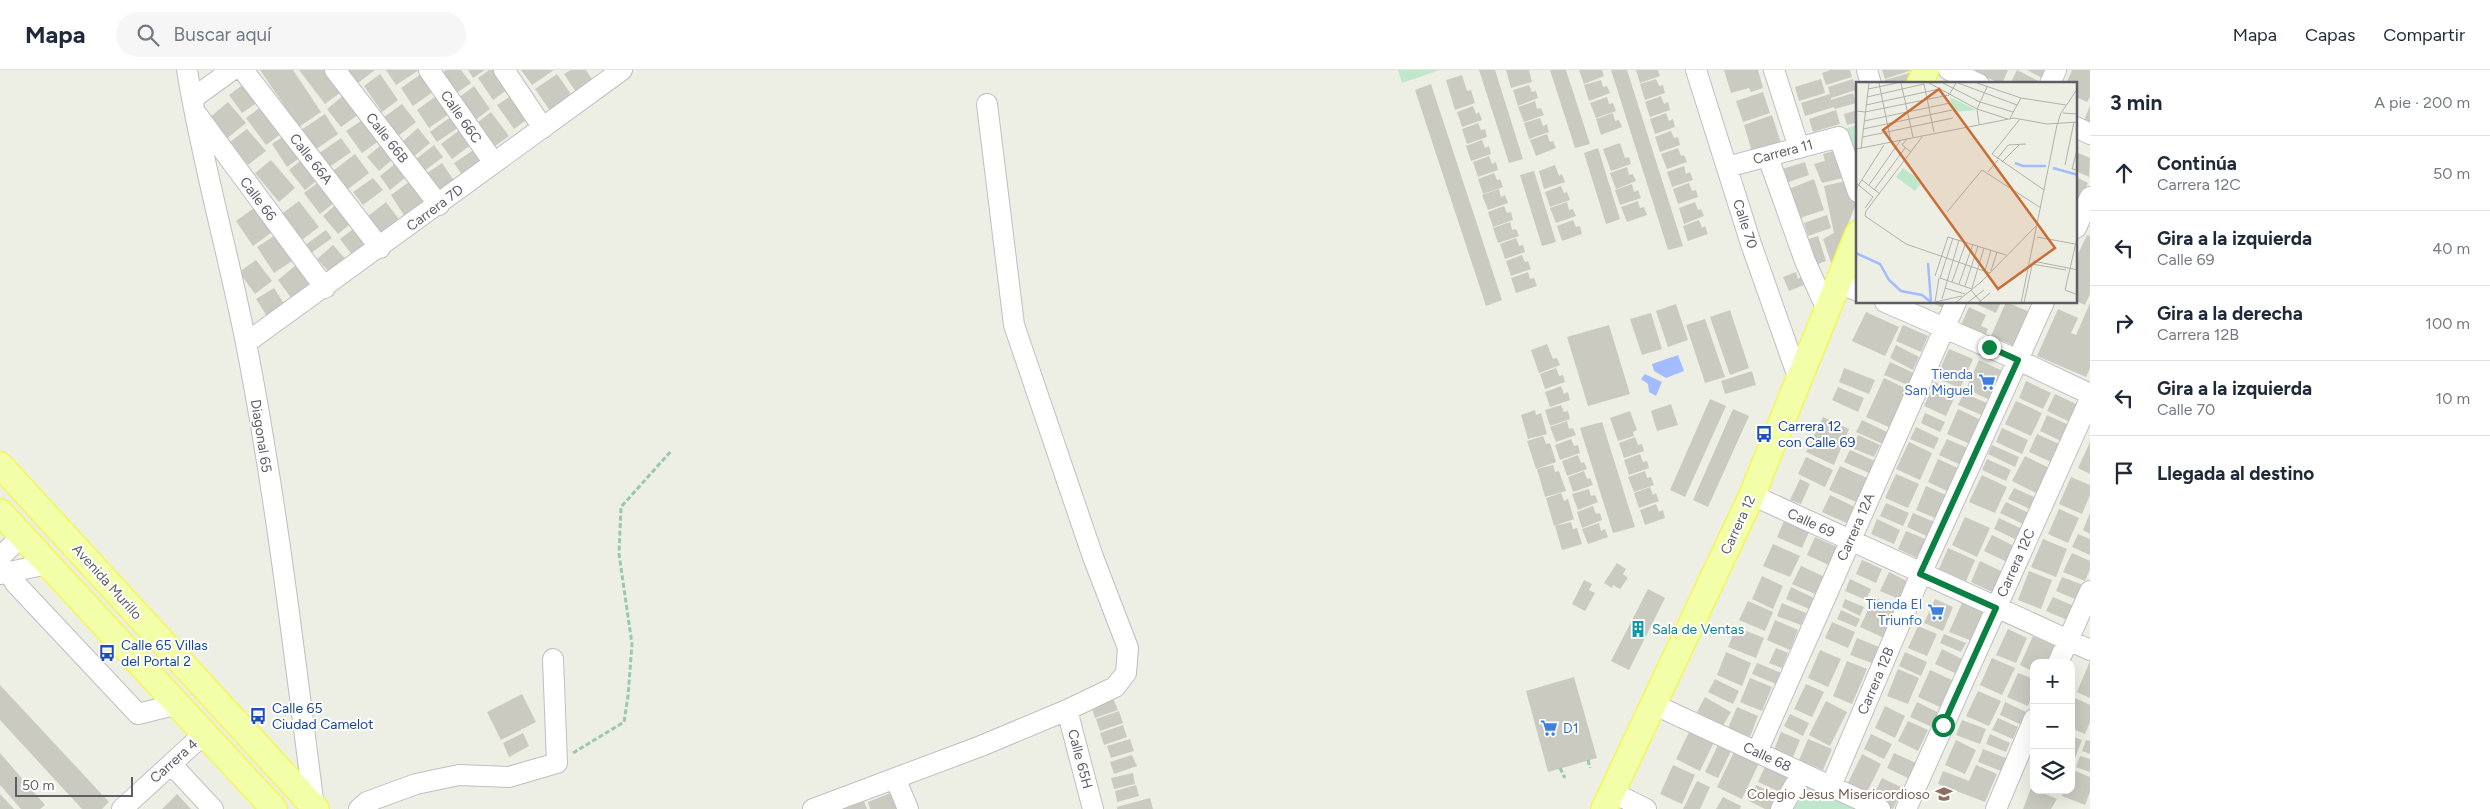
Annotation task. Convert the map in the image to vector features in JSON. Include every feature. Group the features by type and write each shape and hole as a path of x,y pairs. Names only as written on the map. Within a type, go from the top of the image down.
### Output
{"main road":[{"path":"1921,82 1926,70"},
{"name":"Carrera 12","path":"1608,800 1655,705 1752,495 1798,377 1827,310 1848,287 1856,245"},
{"name":"Avenida Murillo","path":"0,465 315,808"},
{"path":"1,516 22,536 274,809"}],"street":[{"name":"Diagonal 65","path":"187,70 246,344 284,576 315,808"},
{"path":"193,104 232,70"},
{"name":"Calle 66A","path":"243,70 380,248"},
{"name":"Calle 66B","path":"335,70 439,205"},
{"name":"Calle 66C","path":"429,70 494,164"},
{"path":"504,70 543,128"},
{"name":"Carrera 7D","path":"246,344 543,128 600,76 622,70"},
{"name":"Calle 70","path":"1696,70 1798,377"},
{"path":"1774,70 1799,148"},
{"path":"1867,70 1871,82"},
{"path":"1948,70 1975,82"},
{"path":"2051,82 2056,70"},
{"name":"Calle 66","path":"193,104 325,288"},
{"path":"822,807 896,780 1067,710 1115,687 1126,673 1128,648 1090,548 1014,325 987,104"},
{"path":"2078,128 2090,134"},
{"name":"Carrera 11","path":"1727,168 1839,137 1856,186"},
{"path":"1768,157 1805,261 1827,310"},
{"path":"2078,224 2090,197"},
{"path":"1890,304 2018,360 2090,394"},
{"name":"Carrera 12A","path":"1757,752 1955,304"},
{"name":"Carrera 12B","path":"1831,786 1920,574 2043,304"},
{"name":"Carrera 12C","path":"1906,809 2090,399"},
{"name":"Calle 69","path":"1752,495 1920,574 2090,650"},
{"path":"3,568 22,536"},
{"path":"3,568 48,564"},
{"path":"3,568 138,714 178,704"},
{"path":"2060,659 2090,591"},
{"path":"359,809 367,802 424,782 459,774 509,777 557,763 553,659"},
{"name":"Calle 68","path":"1655,705 1880,809"},
{"name":"Calle 65H","path":"1067,710 1093,809"},
{"path":"1996,809 2030,728"},
{"name":"Carrera 4","path":"122,809 205,733"},
{"path":"171,764 214,809"},
{"path":"1781,809 1802,773"},
{"path":"896,780 908,809"},
{"path":"1608,800 1646,809"}],"path":[{"path":"557,763 624,722 632,644 619,554 621,507 672,450"},
{"path":"1588,760 1590,768"},
{"path":"1560,768 1565,778"}],"green space":[{"path":"1398,70 1440,70 1402,83"},
{"path":"1856,125 1856,174 1841,130"},
{"path":"1805,780 1864,809 1789,809"}],"water":[{"path":"1678,355 1684,371 1666,378 1654,371 1652,364"},
{"path":"1645,374 1662,382 1656,396 1649,392 1648,384 1641,379"}],"building":[{"path":"260,70 293,70 321,112 299,127"},
{"path":"299,70 329,70 344,90 325,104"},
{"path":"348,70 375,70 358,83"},
{"path":"386,70 419,70 396,85"},
{"path":"446,70 461,70 471,83 454,95 440,74"},
{"path":"468,70 485,70 473,78"},
{"path":"489,70 499,70 511,87 493,100 478,78"},
{"path":"521,70 554,70 532,85"},
{"path":"571,70 586,70 595,84 578,95 564,74"},
{"path":"1479,70 1495,70 1523,159 1509,163"},
{"path":"1506,70 1529,70 1532,82 1511,88"},
{"path":"1550,70 1566,70 1590,144 1575,148"},
{"path":"1579,70 1602,70 1604,76 1584,84"},
{"path":"1611,70 1627,70 1683,246 1668,250"},
{"path":"1636,70 1658,70 1660,76 1640,83"},
{"path":"1724,70 1758,70 1763,88 1751,92 1749,88 1731,93"},
{"path":"1830,70 1850,70 1852,77 1826,85 1822,73"},
{"path":"1882,70 1912,70 1885,79"},
{"path":"1969,70 2008,70 2003,82 1997,82"},
{"path":"2017,70 2040,82 2011,82"},
{"path":"2027,70 2046,70 2042,78"},
{"path":"2072,70 2090,70 2090,97 2087,102 2078,98 2078,82 2067,82"},
{"path":"1913,72 1907,82 1886,82 1885,80"},
{"path":"380,74 398,100 382,112 364,86"},
{"path":"421,74 433,92 413,106 401,88"},
{"path":"557,74 573,97 551,112 535,89"},
{"path":"1462,75 1467,91 1471,90 1475,103 1455,110 1446,80"},
{"path":"1656,79 1659,86 1663,85 1665,93 1645,100 1640,84"},
{"path":"1821,79 1825,93 1799,101 1795,87"},
{"path":"1853,79 1856,90 1831,98 1831,100 1853,93 1856,103 1835,109 1834,107 1805,116 1801,103 1830,94 1828,87"},
{"path":"1601,80 1603,87 1607,86 1610,93 1589,101 1584,85"},
{"path":"248,81 261,100 242,113 229,95"},
{"path":"1431,84 1502,300 1486,306 1415,90"},
{"path":"1529,85 1532,92 1536,91 1538,98 1518,106 1513,90"},
{"path":"474,86 490,109 474,121 457,99"},
{"path":"1763,92 1770,113 1743,122 1736,101"},
{"path":"514,94 530,117 514,129 497,105"},
{"path":"344,95 359,114 341,127 327,109"},
{"path":"436,96 449,114 429,128 417,110"},
{"path":"1661,96 1664,104 1668,102 1670,110 1650,117 1645,102"},
{"path":"1607,97 1609,104 1613,103 1616,111 1596,118 1590,103"},
{"path":"1535,101 1537,109 1541,108 1544,115 1524,122 1518,107"},
{"path":"228,102 246,123 225,140 208,119"},
{"path":"265,104 285,131 266,145 246,118"},
{"path":"402,104 416,122 397,137 383,118"},
{"path":"1473,106 1476,114 1479,112 1482,120 1462,127 1457,112"},
{"path":"2090,106 2090,123 2084,120"},
{"path":"1836,110 1840,124 1813,132 1809,119"},
{"path":"1856,111 1856,123 1847,125 1844,114"},
{"path":"491,112 509,136 491,149 473,126"},
{"path":"1613,113 1615,121 1619,120 1622,127 1601,135 1596,119"},
{"path":"1666,113 1669,121 1673,119 1675,127 1655,134 1650,119"},
{"path":"325,114 338,134 315,150 301,130"},
{"path":"1772,115 1781,143 1752,152 1744,125"},
{"path":"452,116 459,127 437,142 430,132"},
{"path":"1540,118 1543,126 1547,124 1549,132 1529,139 1524,123"},
{"path":"364,119 380,140 362,153 346,131"},
{"path":"1478,123 1481,130 1485,129 1487,137 1467,144 1462,129"},
{"path":"418,128 430,143 413,157 401,143"},
{"path":"247,129 266,151 248,165 230,142"},
{"path":"461,129 472,144 452,159 441,144"},
{"path":"1671,131 1674,138 1678,137 1680,145 1660,152 1655,137"},
{"path":"287,134 302,156 287,167 272,144"},
{"path":"1547,134 1550,142 1553,141 1556,148 1536,156 1530,140"},
{"path":"341,138 351,152 328,168 318,154"},
{"path":"1482,140 1485,148 1489,146 1491,154 1471,161 1466,146"},
{"path":"1620,143 1625,158 1629,157 1631,164 1611,171 1603,149"},
{"path":"382,144 394,158 379,171 367,157"},
{"path":"434,145 443,157 419,175 411,163"},
{"path":"1598,148 1620,219 1606,224 1584,153"},
{"path":"1678,148 1681,156 1684,155 1687,162 1667,169 1661,154"},
{"path":"475,149 483,160 462,175 454,163"},
{"path":"1834,151 1843,178 1822,183 1814,164 1825,161 1823,154"},
{"path":"2078,153 2090,158 2089,177 2078,172"},
{"path":"355,154 369,173 347,190 333,171"},
{"path":"1489,156 1492,164 1496,162 1498,170 1478,177 1473,162"},
{"path":"304,158 320,178 305,190 289,170"},
{"path":"271,160 295,188 279,202 255,173"},
{"path":"1805,162 1809,175 1786,183 1782,169"},
{"path":"396,163 406,177 390,190 380,176"},
{"path":"442,163 455,182 437,194 424,175"},
{"path":"1555,165 1559,176 1562,174 1565,182 1544,189 1539,171"},
{"path":"1684,166 1686,174 1690,172 1693,180 1672,187 1667,172"},
{"path":"1627,167 1629,175 1633,174 1636,181 1616,189 1610,173"},
{"path":"1534,171 1556,242 1542,246 1520,175"},
{"path":"1494,173 1497,180 1500,179 1503,187 1483,194 1478,179"},
{"path":"324,178 339,199 320,214 304,193"},
{"path":"373,178 383,190 363,205 353,192"},
{"path":"2078,178 2088,183 2078,205"},
{"path":"1814,179 1824,210 1797,219 1786,190"},
{"path":"1850,180 1856,204 1832,265 1823,239 1834,233 1824,186"},
{"path":"409,182 424,203 405,217 391,195"},
{"path":"1689,183 1692,191 1696,190 1698,197 1678,204 1673,189"},
{"path":"1632,184 1634,192 1638,190 1641,198 1620,205 1615,190"},
{"path":"1561,186 1564,193 1567,192 1570,200 1550,207 1545,192"},
{"path":"1499,189 1501,197 1505,195 1508,203 1488,210 1482,195"},
{"path":"299,201 319,227 299,242 280,215"},
{"path":"1638,201 1640,208 1644,207 1647,215 1627,222 1621,207"},
{"path":"339,202 354,221 338,234 323,216"},
{"path":"386,202 401,222 382,237 367,217"},
{"path":"1567,202 1569,210 1573,209 1576,216 1556,223 1550,208"},
{"path":"1695,202 1698,210 1701,209 1704,216 1684,224 1679,208"},
{"path":"258,205 275,230 253,246 236,221"},
{"path":"1504,206 1507,213 1511,212 1513,220 1493,227 1488,212"},
{"path":"1827,215 1831,228 1808,236 1804,223"},
{"path":"1573,220 1576,227 1580,226 1582,234 1562,241 1557,226"},
{"path":"1699,220 1702,228 1705,226 1708,234 1688,241 1683,226"},
{"path":"1510,222 1512,230 1516,229 1519,236 1498,243 1493,228"},
{"path":"356,227 371,248 356,260 340,239"},
{"path":"326,230 332,238 307,256 301,248"},
{"path":"277,234 295,259 274,273 257,247"},
{"path":"2087,235 2090,236 2090,294 2085,305 2078,302 2078,254"},
{"path":"1818,236 1826,261 1818,264 1820,268 1812,270 1803,241"},
{"path":"1516,238 1519,246 1523,245 1525,252 1505,259 1500,244"},
{"path":"333,245 349,263 334,277 317,259"},
{"path":"1522,255 1525,262 1528,261 1531,269 1511,276 1506,261"},
{"path":"256,260 272,281 255,294 239,272"},
{"path":"296,265 314,289 295,303 278,280"},
{"path":"1528,272 1530,279 1534,278 1537,286 1516,293 1511,278"},
{"path":"1796,272 1798,279 1801,277 1804,285 1789,291 1783,277"},
{"path":"274,288 288,310 270,321 256,299"},
{"path":"2090,303 2090,368 2086,377 2037,356 2058,309 2078,318 2071,333 2076,335"},
{"path":"1676,304 1688,340 1668,347 1656,311"},
{"path":"1935,304 1948,304 1946,309"},
{"path":"1976,304 2000,304 1996,313"},
{"path":"2005,304 2011,304 2030,312 2014,346 1991,336"},
{"path":"1969,307 1986,315 1981,326 1988,329 1985,336 1961,325"},
{"path":"1730,310 1749,368 1730,375 1710,317"},
{"path":"1866,312 1899,327 1885,356 1852,341"},
{"path":"1651,313 1662,349 1642,355 1630,319"},
{"path":"1705,319 1725,377 1705,383 1686,325"},
{"path":"1609,325 1630,394 1588,406 1567,337"},
{"path":"1903,325 1928,336 1921,352 1896,341"},
{"path":"1547,344 1553,359 1557,358 1560,365 1539,373 1531,350"},
{"path":"1896,345 1919,357 1913,370 1890,358"},
{"path":"1949,349 1973,359 1960,388 1936,378"},
{"path":"1979,360 2003,371 1990,400 1966,389"},
{"path":"1890,362 1916,374 1910,386 1884,375"},
{"path":"1556,368 1559,376 1563,375 1565,382 1545,389 1540,374"},
{"path":"1844,368 1875,380 1869,394 1839,382"},
{"path":"1752,371 1756,385 1725,394 1721,381"},
{"path":"1884,378 1909,390 1891,428 1866,417"},
{"path":"2026,381 2051,393 2043,409 2019,398"},
{"path":"1935,382 1957,392 1946,416 1924,406"},
{"path":"1561,386 1564,394 1568,392 1570,400 1550,407 1545,392"},
{"path":"1838,387 1864,398 1858,412 1832,400"},
{"path":"1964,393 1989,404 1984,416 1958,405"},
{"path":"2055,394 2080,406 2072,423 2047,411"},
{"path":"1710,399 1726,406 1685,497 1670,490"},
{"path":"2016,401 2042,413 2031,436 2005,424"},
{"path":"1671,404 1678,425 1657,431 1651,411"},
{"path":"1561,405 1564,412 1568,411 1570,419 1550,426 1545,410"},
{"path":"1733,409 1749,416 1708,507 1693,500"},
{"path":"1958,409 1981,420 1970,444 1947,434"},
{"path":"1535,410 1536,415 1541,413 1547,434 1528,439 1521,415"},
{"path":"1630,411 1637,430 1633,432 1634,436 1618,441 1610,418"},
{"path":"1925,413 1945,422 1940,432 1921,423"},
{"path":"2047,415 2069,425 2061,441 2040,431"},
{"path":"1823,417 1849,429 1834,465 1806,452"},
{"path":"1862,420 1889,433 1883,444 1856,432"},
{"path":"1567,421 1569,429 1573,428 1576,435 1556,442 1550,427"},
{"path":"1602,422 1635,527 1613,533 1580,428"},
{"path":"1916,427 1939,438 1934,449 1910,439"},
{"path":"2002,428 2028,440 2022,454 1996,442"},
{"path":"2037,434 2059,444 2051,462 2029,452"},
{"path":"1858,435 1880,445 1874,457 1852,448"},
{"path":"1543,436 1546,444 1550,443 1556,462 1536,469 1527,441"},
{"path":"1635,437 1638,445 1642,444 1644,451 1624,458 1619,443"},
{"path":"1571,439 1574,446 1578,445 1580,453 1560,460 1555,445"},
{"path":"1947,439 1970,449 1963,466 1939,455"},
{"path":"1909,442 1932,453 1920,480 1896,469"},
{"path":"2090,442 2090,474 2078,468"},
{"path":"1992,445 2019,457 2015,467 1988,454"},
{"path":"1850,450 1875,461 1869,473 1844,462"},
{"path":"1640,454 1643,462 1647,461 1649,468 1629,475 1624,460"},
{"path":"1578,455 1581,463 1584,462 1587,469 1567,476 1562,461"},
{"path":"2025,456 2049,468 2036,493 2012,481"},
{"path":"1806,457 1833,470 1825,487 1798,474"},
{"path":"1938,459 1962,470 1951,493 1928,482"},
{"path":"1987,459 2011,470 2006,481 1982,470"},
{"path":"1553,465 1555,472 1559,471 1566,491 1545,497 1537,469"},
{"path":"1840,466 1867,478 1856,502 1829,490"},
{"path":"1584,471 1587,479 1590,478 1593,485 1573,492 1568,477"},
{"path":"1645,471 1647,478 1651,477 1654,485 1634,492 1628,477"},
{"path":"1896,474 1919,484 1908,508 1885,498"},
{"path":"1982,475 2007,487 1995,513 1969,502"},
{"path":"2071,477 2090,485 2090,495 2082,514 2059,504"},
{"path":"1800,479 1810,484 1801,504 1790,500"},
{"path":"1926,486 1950,497 1940,520 1916,510"},
{"path":"1650,487 1653,495 1656,493 1659,501 1639,508 1634,493"},
{"path":"2014,488 2036,498 2030,509 2008,499"},
{"path":"1589,489 1591,496 1595,495 1598,502 1578,510 1572,494"},
{"path":"1561,493 1564,501 1568,499 1574,519 1554,526 1546,498"},
{"path":"1830,495 1857,508 1849,524 1822,512"},
{"path":"2006,502 2029,513 2023,524 2000,513"},
{"path":"1886,503 1909,513 1903,526 1880,516"},
{"path":"1656,504 1659,512 1663,510 1665,518 1645,525 1640,510"},
{"path":"1593,506 1596,514 1600,513 1602,520 1582,528 1577,512"},
{"path":"2059,509 2079,518 2068,543 2048,534"},
{"path":"1913,513 1937,523 1931,538 1907,527"},
{"path":"2090,513 2090,534 2083,530"},
{"path":"1965,517 1990,528 1977,557 1952,545"},
{"path":"1999,518 2022,529 2017,540 1994,529"},
{"path":"1877,519 1900,530 1894,544 1871,534"},
{"path":"1784,521 1809,532 1802,548 1777,537"},
{"path":"1571,522 1573,529 1577,528 1582,544 1562,550 1555,526"},
{"path":"1599,523 1601,531 1605,529 1608,537 1588,544 1582,529"},
{"path":"1906,531 1930,541 1922,560 1898,549"},
{"path":"2078,534 2090,539 2090,555 2072,547"},
{"path":"1992,535 2014,546 2007,562 1984,551"},
{"path":"1815,537 1837,547 1829,565 1807,555"},
{"path":"2043,539 2067,549 2056,577 2031,567"},
{"path":"1773,544 1800,556 1790,577 1763,566"},
{"path":"1948,548 1975,560 1966,581 1939,569"},
{"path":"2072,553 2090,561 2090,569 2085,581 2063,572"},
{"path":"1862,560 1882,569 1876,583 1856,574"},
{"path":"1980,561 2003,572 1994,593 1971,582"},
{"path":"1617,563 1626,569 1623,574 1628,578 1620,589 1613,585 1612,588 1604,583"},
{"path":"1801,566 1823,576 1815,594 1792,584"},
{"path":"2029,571 2052,580 2041,609 2018,600"},
{"path":"1889,572 1909,582 1901,600 1880,591"},
{"path":"1762,576 1783,586 1773,609 1752,599"},
{"path":"2062,577 2083,585 2077,600 2056,591"},
{"path":"1850,579 1871,589 1866,600 1845,591"},
{"path":"1584,580 1592,584 1589,590 1595,593 1585,611 1572,604"},
{"path":"1791,587 1814,598 1809,609 1786,599"},
{"name":"Sala de Ventas","path":"1648,589 1665,598 1629,670 1611,661"},
{"path":"1874,597 1897,608 1884,638 1860,627"},
{"path":"2053,597 2074,606 2067,620 2046,611"},
{"path":"1845,599 1864,607 1860,616 1842,607"},
{"path":"1935,599 1953,607 1943,631 1924,623"},
{"path":"1748,601 1773,612 1765,631 1739,620"},
{"path":"1782,603 1806,613 1801,625 1777,616"},
{"path":"1962,603 1984,613 1972,641 1949,632"},
{"path":"1841,610 1860,619 1856,627 1837,619"},
{"path":"1775,620 1798,630 1790,650 1767,640"},
{"path":"1832,622 1855,632 1848,648 1825,638"},
{"path":"1918,626 1937,634 1927,656 1908,648"},
{"path":"1736,627 1764,638 1756,658 1728,647"},
{"path":"2008,629 2027,638 2016,663 1996,655"},
{"path":"1944,634 1966,643 1961,652 1940,643"},
{"path":"2033,636 2056,646 2050,659 2030,659 2030,670 2020,665"},
{"path":"1857,638 1879,647 1872,663 1850,655"},
{"path":"1776,648 1788,653 1782,668 1769,663"},
{"path":"1942,649 1964,660 1957,674 1935,664"},
{"path":"1820,650 1841,659 1828,687 1808,678"},
{"path":"1726,652 1751,663 1742,686 1717,675"},
{"path":"1905,652 1927,662 1921,676 1899,666"},
{"path":"1992,658 2015,668 2002,695 1980,685"},
{"path":"1847,661 1867,669 1852,704 1833,696"},
{"path":"2090,661 2090,698 2077,692"},
{"path":"1757,663 1781,673 1776,684 1752,674"},
{"path":"1898,669 1919,678 1908,704 1887,696"},
{"path":"1930,670 1952,680 1940,707 1918,697"},
{"path":"2018,673 2030,678 2030,701 2028,706 2007,697"},
{"path":"1574,677 1597,758 1548,772 1526,691"},
{"path":"1750,678 1772,687 1762,711 1740,702"},
{"path":"1715,679 1739,691 1733,704 1708,692"},
{"path":"1806,684 1824,692 1812,717 1794,709"},
{"path":"0,685 109,802 102,809 82,809 0,720"},
{"path":"1978,691 2001,701 1989,726 1966,716"},
{"path":"522,694 536,722 501,740 487,712"},
{"path":"1705,697 1731,712 1722,727 1697,712"},
{"path":"1113,698 1118,710 1095,718 1091,705"},
{"path":"2075,698 2090,705 2090,722 2085,734 2075,730"},
{"path":"1826,701 1847,712 1830,746 1809,735"},
{"path":"1917,702 1939,713 1932,727 1910,717"},
{"path":"2005,702 2026,712 2020,724 2000,715"},
{"path":"1885,706 1905,716 1895,738 1875,728"},
{"path":"1737,707 1758,716 1750,737 1728,728"},
{"path":"1119,711 1123,723 1100,731 1096,719"},
{"path":"1790,714 1809,723 1803,736 1784,726"},
{"path":"1998,718 2018,727 2013,739 1992,730"},
{"path":"1962,720 1986,729 1980,744 1956,735"},
{"path":"1908,721 1928,730 1918,751 1898,741"},
{"path":"1123,725 1127,737 1104,745 1100,733"},
{"path":"1690,730 1714,742 1700,771 1676,759"},
{"path":"1781,732 1800,740 1793,757 1774,750"},
{"path":"523,733 529,746 509,757 503,743"},
{"path":"1871,734 1892,744 1884,759 1864,749"},
{"path":"1990,734 2010,743 2006,752 1986,744"},
{"path":"2075,737 2082,740 2075,758"},
{"path":"1130,739 1134,751 1111,758 1107,746"},
{"path":"1808,739 1832,749 1823,770 1799,760"},
{"path":"1956,740 1976,750 1965,774 1945,765"},
{"path":"2086,740 2090,741 2090,754 2082,751"},
{"path":"1719,743 1732,749 1718,778 1705,772"},
{"path":"1983,749 2006,758 2001,771 1978,762"},
{"path":"1735,750 1760,761 1742,799 1717,787"},
{"path":"0,753 45,805 40,809 21,809 0,785"},
{"path":"1894,753 1916,763 1908,778 1887,768"},
{"path":"1862,754 1881,764 1867,792 1848,783"},
{"path":"1132,755 1137,766 1114,774 1110,762"},
{"path":"2080,756 2090,759 2090,772 2076,767"},
{"path":"1767,762 1791,773 1782,793 1758,782"},
{"path":"1673,765 1695,775 1682,804 1660,794"},
{"path":"1976,765 1997,774 1985,802 1938,784 1943,771 1969,781"},
{"path":"2075,771 2090,777 2090,792 2085,805 2062,796 2063,794 2075,794"},
{"path":"1133,773 1135,784 1114,789 1111,778"},
{"path":"1882,778 1903,788 1893,809 1871,800"},
{"path":"1697,781 1710,787 1700,809 1683,809"},
{"path":"1136,785 1139,796 1117,802 1115,791"},
{"path":"1756,785 1778,795 1772,809 1765,809 1749,801"},
{"path":"2030,791 2030,794 2045,794 2057,799 2051,809 2023,809"},
{"path":"893,792 900,809 870,809 868,802"},
{"path":"0,794 14,809 0,809"},
{"path":"177,794 191,809 162,809"},
{"path":"1723,797 1741,806 1740,809 1716,809"},
{"path":"1150,798 1153,809 1117,809 1117,807"},
{"path":"863,799 867,809 839,809"}],"place":[{"name":"Tienda San Miguel","path":"1987,382"},
{"name":"Carrera 12 con Calle 69","path":"1764,434"},
{"name":"Tienda El Triunfo","path":"1936,612"},
{"name":"Sala de Ventas","path":"1638,629"},
{"name":"Calle 65 Villas del Portal 2","path":"107,653"},
{"name":"Calle 65 Ciudad Camelot","path":"258,716"},
{"name":"D1","path":"1549,728"},
{"name":"Colegio Jesus Misericordioso","path":"1944,794"}],"route":[{"path":"1943,725 1996,608 1920,574 2018,360 1989,347"}]}
